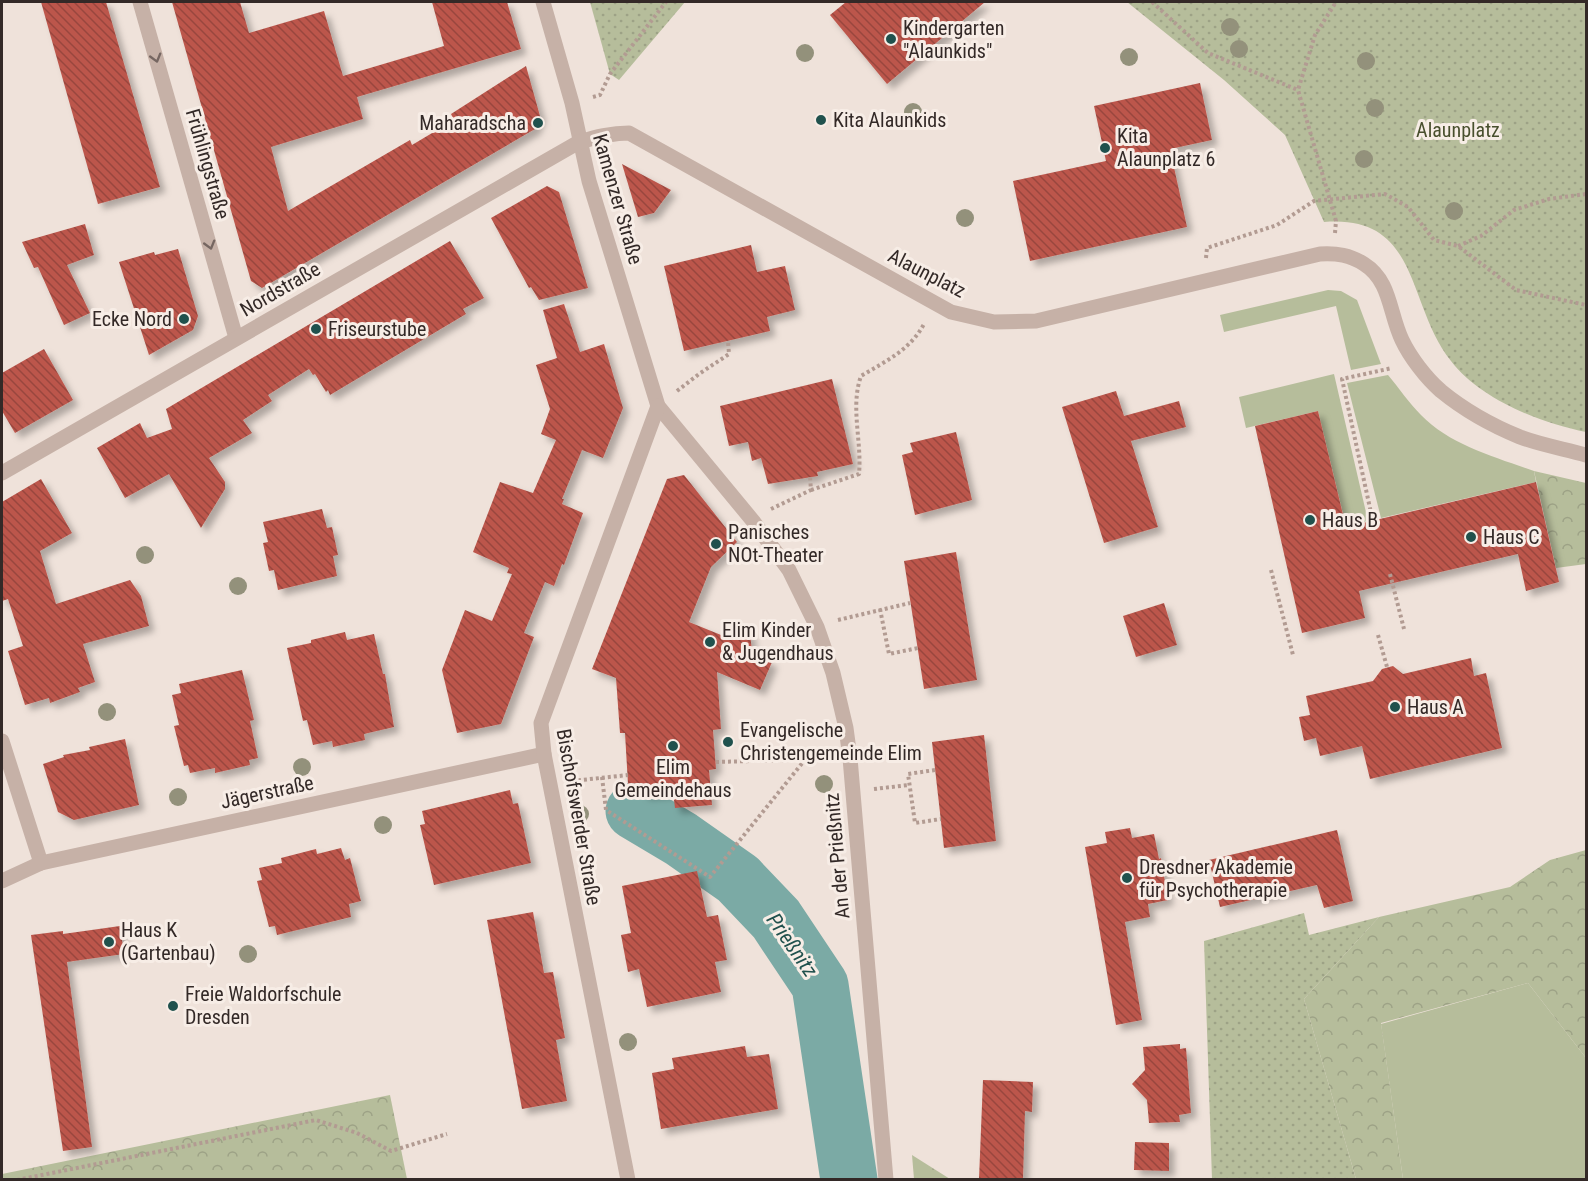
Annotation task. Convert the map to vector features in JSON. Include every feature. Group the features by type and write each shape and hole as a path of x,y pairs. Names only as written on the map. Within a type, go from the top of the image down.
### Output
{"street":[{"name":"Frühlingstraße","path":"140,2 236,339"},
{"name":"Kamenzer Straße","path":"543,2 572,103 589,181 658,406"},
{"name":"Alaunplatz","path":"579,142 605,134 629,133 951,312 994,322 1036,321 1320,254 1334,253 1354,257 1372,269 1381,279 1402,339 1416,363 1440,390 1484,419 1521,437 1587,455"},
{"name":"Nordstraße","path":"2,473 579,142"},
{"name":"Bischofswerder Straße","path":"628,1179 544,754 540,723 658,406"},
{"name":"An der Prießnitz","path":"658,406 753,521 789,570 817,627 833,673 846,728 886,1179"},
{"path":"2,741 41,863"},
{"name":"Jägerstraße","path":"2,881 41,863 544,754"}],"path":[{"path":"572,103 600,95 610,74 666,2"},
{"path":"1152,2 1208,53 1298,90"},
{"path":"1334,253 1336,221 1298,90 1315,36 1335,2"},
{"path":"1202,282 1207,248 1277,225 1314,201 1384,194 1408,207 1434,240 1458,246 1516,290 1587,306"},
{"path":"1458,246 1481,236 1514,210 1549,198 1587,194"},
{"path":"771,509 811,490 859,474 860,457 855,392 861,376 903,351 917,337 936,304"},
{"path":"658,406 729,354 728,341"},
{"path":"1373,522 1342,379 1416,363"},
{"path":"810,477 811,490"},
{"path":"1271,570 1293,655"},
{"path":"1390,574 1404,629"},
{"path":"839,620 910,603"},
{"path":"880,609 888,654 918,648"},
{"path":"1378,635 1387,667"},
{"path":"716,762 849,758"},
{"path":"602,777 606,810 710,877 804,761"},
{"path":"935,770 908,774 909,785 915,823 941,819"},
{"path":"550,784 628,775"},
{"path":"877,789 909,785"},
{"path":"17,1179 316,1120 357,1133 391,1151 447,1134"}],"green space":[{"path":"590,2 685,2 619,80 610,74"},
{"name":"Alaunplatz","path":"1127,2 1586,2 1586,432 1531,416 1494,398 1463,375 1437,339 1407,268 1395,248 1378,232 1355,223 1324,222 1285,135 1224,80"},
{"path":"1328,290 1341,291 1357,300 1381,364 1351,370 1336,306 1224,332 1220,315"},
{"path":"1334,374 1368,521 1344,526 1318,411 1246,428 1239,397"},
{"path":"1388,375 1417,410 1445,434 1474,449 1534,471 1536,482 1381,518 1347,383"},
{"path":"1534,471 1586,483 1586,564 1556,568"},
{"path":"1586,850 1586,1058 1528,983 1381,1023 1403,1179 1356,1179 1304,999 1379,917 1510,887 1550,860"},
{"path":"1304,913 1309,935 1379,917 1304,999 1356,1179 1212,1179 1204,941"},
{"path":"1528,983 1586,1058 1586,1179 1403,1179 1381,1024"},
{"path":"390,1095 407,1179 2,1179 2,1174"},
{"path":"912,1155 950,1179 914,1179"}],"building":[{"path":"41,2 106,2 160,187 98,204"},
{"path":"172,2 240,2 249,33 324,11 343,76 444,46 432,2 507,2 521,49 357,97 363,119 271,147 288,211 410,140 412,145 454,120 451,114 526,66 540,116 535,129 262,288 251,281"},
{"name":"Kindergarten \"Alaunkids\"","path":"846,2 985,2 887,84 830,15"},
{"path":"1200,83 1212,140 1170,149 1187,227 1030,261 1013,181 1106,161 1094,106"},
{"path":"622,164 671,190 654,213 638,217"},
{"path":"547,186 559,192 588,288 539,300 531,287 529,288 491,218"},
{"path":"85,224 94,255 67,265 90,313 64,325 38,267 34,268 22,242"},
{"path":"450,241 484,298 463,309 466,314 330,395 309,369 268,395 272,401 243,420 252,433 209,458 225,482 225,489 201,528 169,474 125,498 97,448 140,423 147,438 172,429 166,409"},
{"path":"751,245 757,272 785,266 795,310 767,317 770,331 684,351 664,266"},
{"path":"178,249 198,316 193,330 149,355 119,262 154,252 155,255"},
{"path":"564,304 580,352 604,344 623,408 603,458 582,450 562,499 564,499 562,504 583,513 554,586 545,582 524,633 534,637 501,724 457,733 442,670 465,610 492,621 512,574 507,573 509,568 473,552 500,482 533,493 556,440 541,434 550,409 536,365 557,358 543,310"},
{"path":"44,349 73,400 15,433 2,411 2,373"},
{"path":"832,379 853,464 817,472 818,476 768,484 761,458 752,461 748,442 729,446 720,406"},
{"path":"1116,391 1124,416 1179,401 1186,427 1131,441 1158,527 1104,543 1062,407"},
{"path":"1318,411 1346,527 1536,482 1559,582 1526,591 1518,554 1359,591 1365,618 1302,633 1255,426"},
{"path":"956,432 972,500 915,515 902,455 913,452 910,443"},
{"path":"684,475 737,542 711,567 689,622 721,635 750,631 752,653 772,662 760,690 717,672 721,729 713,730 716,769 709,770 712,805 675,808 673,792 643,794 642,783 628,784 625,733 620,733 616,678 592,669 667,479"},
{"path":"41,479 72,533 40,551 56,604 130,580 141,596 149,626 83,644 95,682 78,688 80,692 50,703 49,698 25,705 8,651 23,646 8,599 2,601 2,502"},
{"path":"322,509 327,528 332,527 338,555 333,556 337,576 278,590 274,570 269,571 263,543 268,542 263,522"},
{"path":"956,552 977,680 924,689 904,561"},
{"path":"1164,603 1177,645 1136,657 1123,616"},
{"path":"345,632 347,640 374,634 383,674 385,674 394,727 364,734 365,740 333,747 332,741 313,745 307,720 303,721 287,648"},
{"name":"Haus A","path":"1471,658 1474,676 1486,673 1502,748 1370,779 1362,746 1320,756 1316,738 1304,741 1299,717 1310,715 1306,696 1373,681 1382,669 1393,666 1403,674"},
{"path":"242,670 254,720 250,721 258,758 249,760 250,765 215,773 215,768 190,773 188,765 184,766 174,726 179,725 172,695 181,693 179,684"},
{"path":"984,735 996,841 944,848 932,742"},
{"path":"125,739 139,805 74,820 58,812 43,764 64,757 63,755 90,750 89,747"},
{"path":"510,790 513,804 518,803 531,863 434,885 420,825 425,824 422,811"},
{"name":"Dresdner Akademie für Psychotherapie","path":"1130,828 1132,838 1154,834 1159,859 1161,858 1168,900 1148,904 1150,917 1125,922 1142,1020 1116,1025 1085,847 1107,843 1105,832"},
{"path":"1337,830 1353,901 1324,908 1317,885 1220,907 1209,860"},
{"path":"341,848 345,860 350,858 361,901 349,904 351,917 277,935 275,926 269,927 257,881 262,880 259,868 282,863 281,858 316,849 317,854"},
{"path":"697,871 707,917 718,915 727,960 715,962 721,992 647,1007 639,969 628,972 621,935 631,933 622,886"},
{"path":"533,912 544,973 553,972 565,1038 556,1040 567,1101 522,1109 487,920"},
{"path":"120,926 124,954 67,962 92,1147 63,1151 31,935 63,931 63,934"},
{"path":"1180,1044 1180,1049 1186,1048 1191,1113 1179,1115 1180,1122 1149,1123 1147,1100 1132,1084 1145,1070 1143,1047"},
{"path":"745,1046 747,1057 769,1054 778,1109 661,1129 652,1073 674,1069 672,1058"},
{"path":"983,1080 1033,1082 1032,1112 1025,1111 1023,1179 979,1179"},
{"path":"1135,1142 1169,1143 1169,1171 1134,1170"}],"waterway":[{"name":"Prießnitz","path":"634,811 681,839 738,879 776,919 820,985 849,1180"}],"place":[{"name":"Kindergarten \"Alaunkids\"","path":"891,39"},
{"name":"Kita Alaunkids","path":"821,120"},
{"name":"Maharadscha","path":"538,123"},
{"name":"Kita Alaunplatz 6","path":"1105,148"},
{"name":"Ecke Nord","path":"184,319"},
{"name":"Friseurstube","path":"316,329"},
{"name":"Haus B","path":"1310,520"},
{"name":"Haus C","path":"1471,537"},
{"name":"Panisches NOt-Theater","path":"716,544"},
{"name":"Elim Kinder & Jugendhaus","path":"710,642"},
{"name":"Haus A","path":"1395,707"},
{"name":"Evangelische Christengemeinde Elim","path":"728,742"},
{"name":"Elim Gemeindehaus","path":"673,746"},
{"name":"Dresdner Akademie für Psychotherapie","path":"1127,878"},
{"name":"Haus K (Gartenbau)","path":"109,942"},
{"name":"Freie Waldorfschule Dresden","path":"173,1006"}]}
